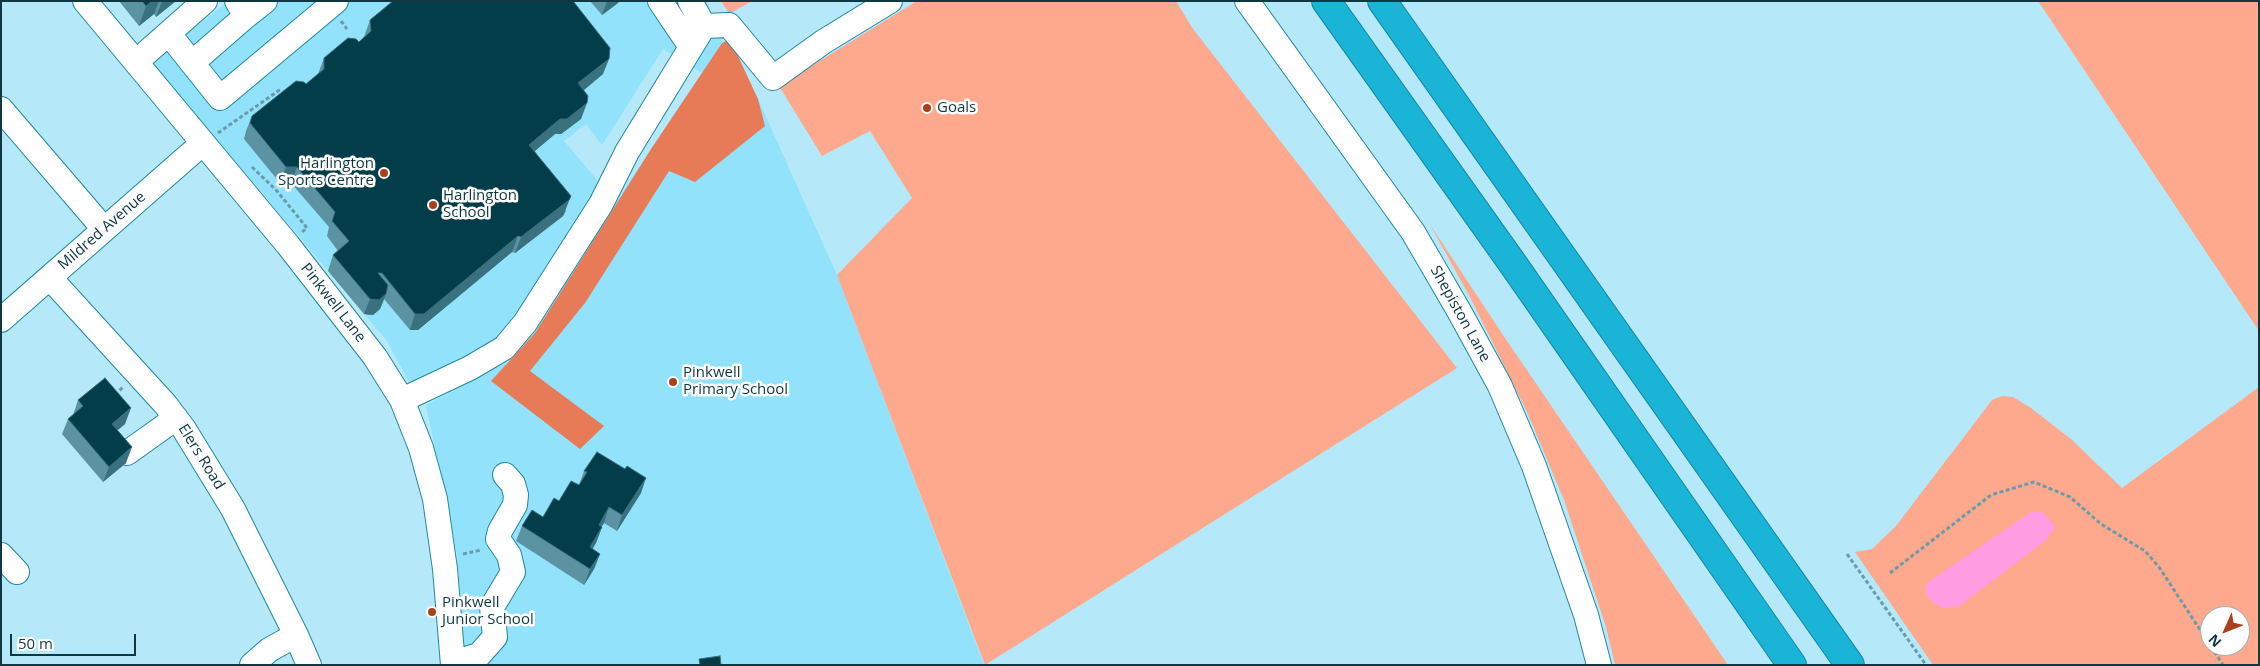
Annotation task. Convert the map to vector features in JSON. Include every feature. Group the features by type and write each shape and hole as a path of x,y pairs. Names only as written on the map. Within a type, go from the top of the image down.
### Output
{"highway":[{"path":"1326,1 1524,280 1792,665"},
{"path":"1382,1 1850,665"}],"street":[{"name":"Pinkwell Lane","path":"85,1 288,246 375,357 402,400 430,476 439,522 453,664"},
{"path":"136,62 205,1"},
{"path":"192,63 241,8 265,1"},
{"path":"169,34 220,98 336,1"},
{"path":"660,1 691,47"},
{"path":"690,1 704,26"},
{"path":"704,26 728,25 773,78 823,42 890,1"},
{"name":"Shepiston Lane","path":"1247,1 1368,166 1413,232 1459,310 1500,386 1534,466 1586,615 1599,665"},
{"path":"402,400 504,348 525,323 601,204 627,152 704,26"},
{"path":"1,108 104,229"},
{"name":"Mildred Avenue","path":"1,320 203,143"},
{"name":"Elers Road","path":"50,278 176,418 233,509 309,665"},
{"path":"127,453 176,418"},
{"path":"453,664 479,656 495,637 492,607 513,572 509,554 498,538 500,531 516,504 513,484 505,476"},
{"path":"252,665 269,650 296,635"}],"path":[{"path":"203,143 281,89"},
{"path":"109,400 137,373"},
{"path":"1890,573 1990,495 2034,482 2070,496 2102,524 2145,551 2159,567 2200,630"},
{"path":"445,570 454,569 452,556 501,545"},
{"path":"1847,554 1926,665"}],"shaded area":[{"name":"Harlington School","path":"229,1 707,1 722,43 702,73 663,49 602,145 586,124 564,141 597,180 602,189 510,333 480,352 410,384 387,341 151,61"},
{"path":"721,1 752,1 729,14"},
{"path":"917,1 1176,1 1193,29 1457,368 985,665 837,275 912,198 870,131 822,156 779,86"},
{"path":"2038,1 2259,1 2259,331"},
{"path":"730,39 758,99 765,126 695,182 669,171 585,303 530,371 604,426 580,449 491,381 535,333 653,146 722,43"},
{"name":"Pinkwell Primary School","path":"758,99 837,275 984,665 466,665 457,554 426,405 512,360 653,146"},
{"path":"1429,223 1728,665 1615,665 1606,627 1564,500 1527,412 1470,297"},
{"path":"2259,387 2259,665 1933,665 1855,552 1872,549 1896,526 1992,400 2002,396 2013,397 2031,408 2071,439 2122,488"},
{"path":"2031,512 2042,512 2055,528 2045,541 1958,607 1943,608 1931,601 1925,592 1927,583"}],"building":[{"path":"142,1 152,1 146,6"},
{"path":"393,1 573,1 610,48 609,59 578,83 588,96 587,103 567,119 560,119 529,145 571,196 569,200 521,237 518,236 424,314 415,314 382,273 378,273 388,285 386,294 379,300 370,299 333,255 349,241 332,221 335,212 297,167 286,167 250,123 252,116 296,81 306,84 324,69 324,58 348,38 356,39 359,42 371,31 370,20"},
{"path":"105,378 131,408 112,424 132,447 109,467 68,419 83,406 78,400"},
{"path":"597,452 625,469 627,466 646,478 622,515 609,507 599,525 602,527 590,547 600,554 590,569 522,526 532,510 543,517 554,498 559,501 571,481 579,485 587,472 584,471"},
{"path":"720,656 721,665 700,665 699,659"}],"place":[{"name":"Goals","path":"927,108"},
{"name":"Harlington Sports Centre","path":"384,173"},
{"name":"Harlington School","path":"433,205"},
{"name":"Pinkwell Primary School","path":"673,382"},
{"name":"Pinkwell Junior School","path":"432,612"}]}
